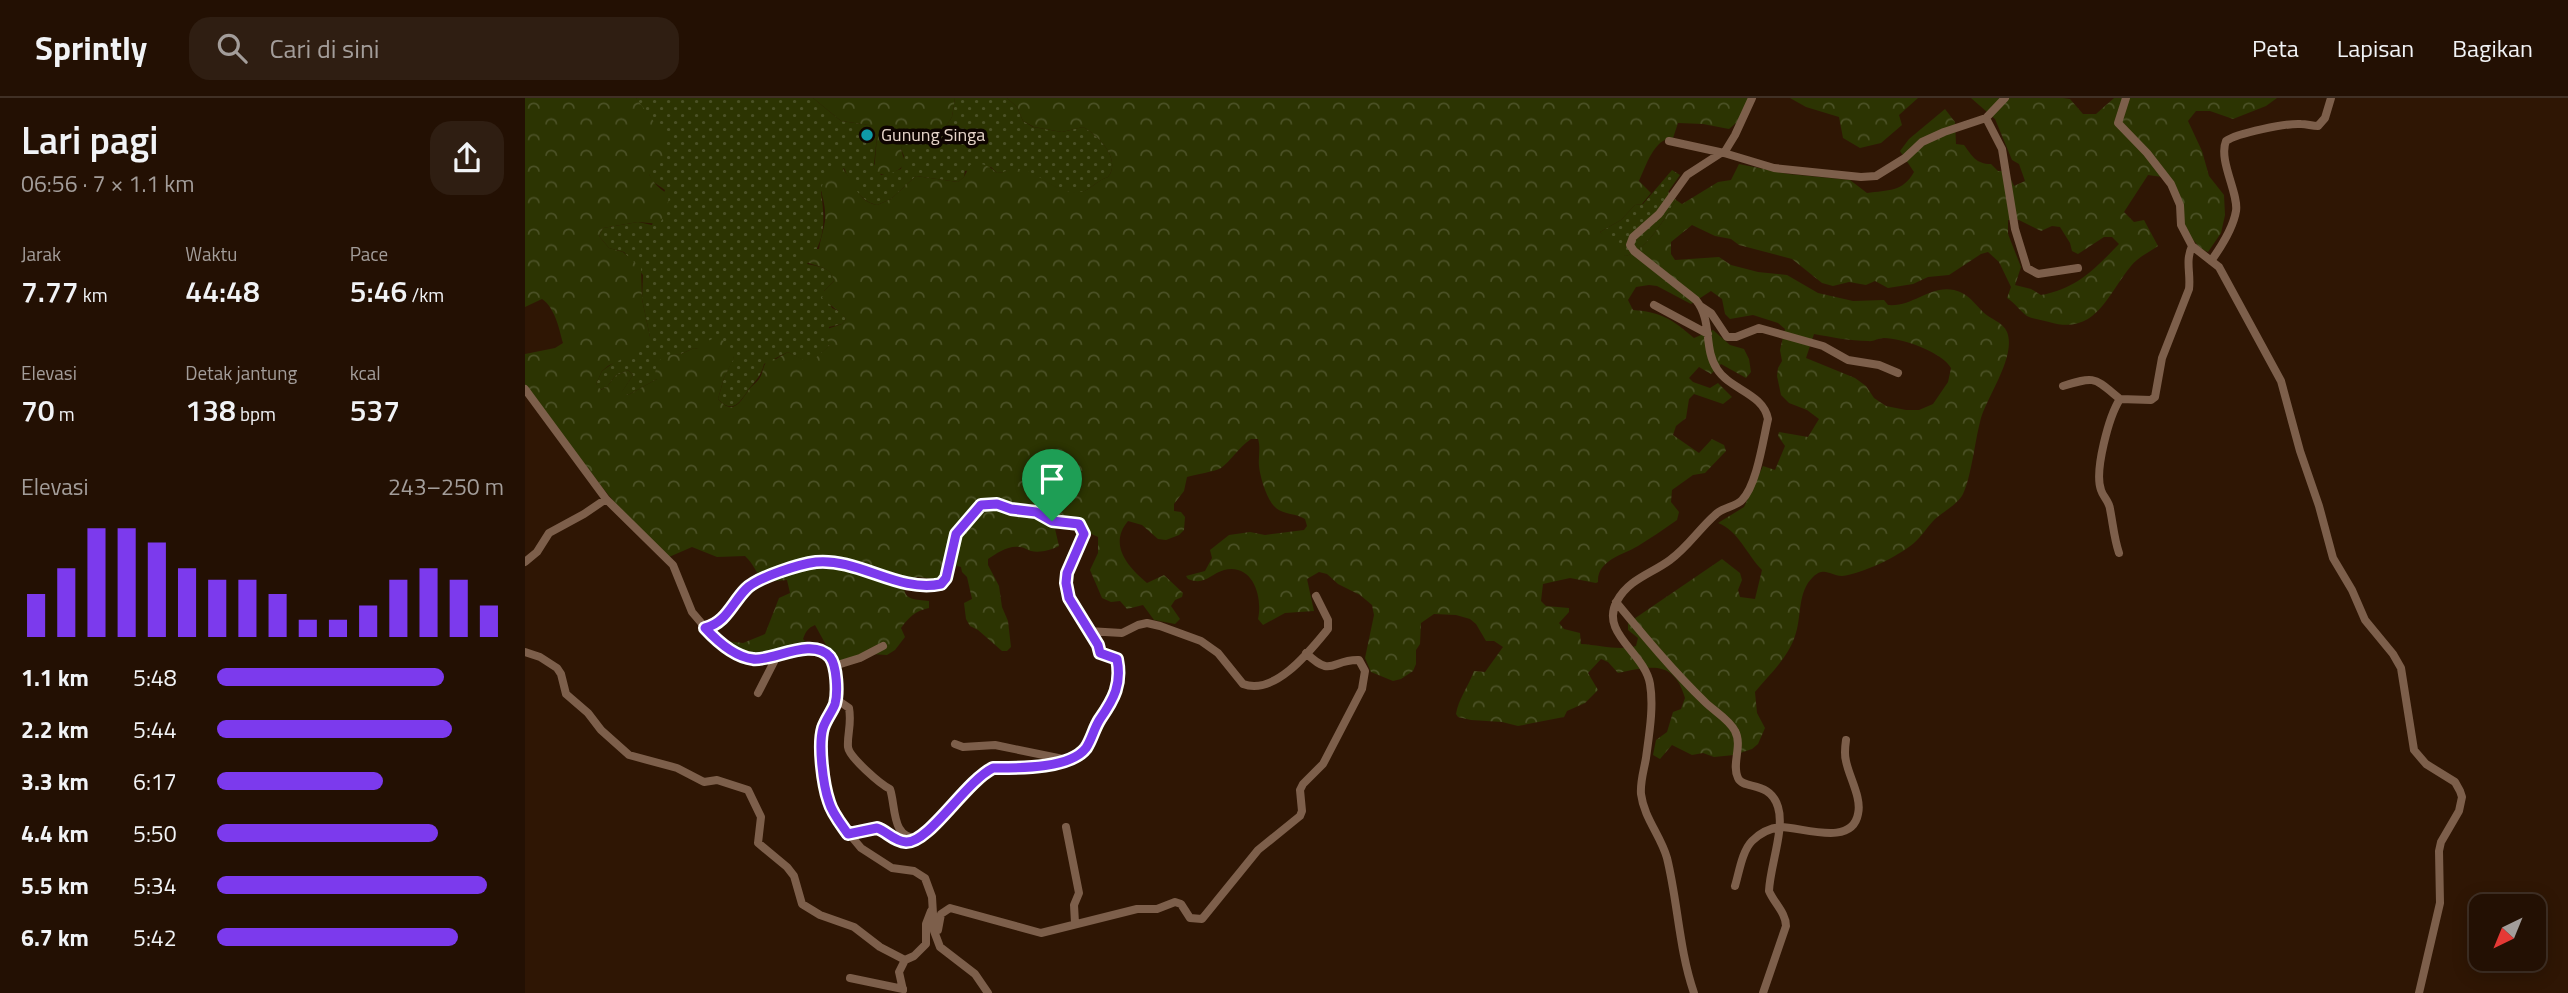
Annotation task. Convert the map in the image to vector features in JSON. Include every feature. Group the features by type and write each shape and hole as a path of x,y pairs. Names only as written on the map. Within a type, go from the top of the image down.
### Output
{"street":[{"path":"1752,98 1722,153 1687,175 1659,214 1633,237 1630,245 1711,313 1727,337 1735,337 1759,328 1823,346 1848,360 1879,365 1898,373"},
{"path":"1669,141 1774,168 1861,177 1876,176 1905,158 1922,142 1986,118 2005,98"},
{"path":"2126,98 2118,123 2141,146 2171,184 2180,205 2181,225 2192,246 2219,267 2285,389 2300,451 2333,558 2352,590 2365,620 2401,668 2414,750 2426,764 2455,782 2461,791 2459,811 2441,842 2439,851 2440,903 2419,993"},
{"path":"2211,261 2226,237 2236,210 2224,152 2226,141 2270,127 2298,124 2318,126 2325,118 2331,98"},
{"path":"1986,118 2002,149 2012,218 2027,268 2038,274 2078,268"},
{"path":"2063,386 2090,378 2120,399 2153,400 2162,358 2189,289 2187,262 2192,246"},
{"path":"1654,305 1708,334"},
{"path":"1693,993 1666,856 1644,808 1641,792 1648,739 1650,685 1639,657 1615,631 1612,614 1616,602 1633,582 1681,552 1714,515 1742,500 1751,484 1767,414 1755,399 1718,371 1711,355 1702,307"},
{"path":"525,389 606,499 673,565 692,612 715,639 744,657 756,660 798,649 826,653 834,666 836,699 823,728 822,747 829,803 848,834 861,848 892,868 921,873 929,886 934,932 940,947 975,974 988,993"},
{"path":"2119,553 2114,538 2110,505 2101,490 2099,480 2106,428 2120,399"},
{"path":"525,562 537,552 549,533 606,499"},
{"path":"705,628 717,625 754,583 816,562 849,565 902,583 941,584 946,578 956,534 981,505 997,504 1036,512 1052,521 1079,524 1084,534 1067,573 1069,598 1098,645 1100,653 1117,659 1119,682 1113,700 1095,727 1085,750 1069,760 1052,764 993,768 971,784 921,838 902,842 877,828 848,834"},
{"path":"1088,631 1122,633 1138,625 1160,626 1201,641 1218,653 1240,681 1250,686 1280,678 1329,627 1323,607 1316,596"},
{"path":"1616,602 1705,702 1733,727 1738,741 1737,778 1746,785 1760,786 1776,801 1780,815 1769,891 1786,920 1786,926 1763,993"},
{"path":"834,666 860,658 883,646"},
{"path":"525,652 540,657 557,668 566,694 629,755 677,768 703,782 717,780 748,790 761,817 758,843 794,876 802,904 827,919 854,927 880,947 905,960"},
{"path":"937,940 941,914 950,908 1041,933 1054,932 1075,923 1137,909 1157,909 1175,902 1181,904 1190,918 1202,919 1258,850 1300,816 1300,790 1328,755 1362,689 1364,671 1356,659 1329,668 1317,664 1306,653"},
{"path":"758,693 778,654"},
{"path":"836,699 849,708 851,728 848,747 852,756 859,760 878,782 890,789 894,820 898,826 911,838 921,838"},
{"path":"1735,886 1749,843 1763,832 1779,827 1830,834 1840,832 1854,823 1859,816 1859,806 1845,760 1846,740"},
{"path":"955,744 963,747 995,746 1069,760"},
{"path":"1066,827 1079,893 1073,906 1075,923"},
{"path":"850,978 903,991 899,972 905,960 914,956 926,944 926,924 933,905"}],"green space":[{"path":"525,98 636,98 664,135 669,153 649,174 668,197 660,224 638,222 603,228 599,236 609,248 623,252 641,268 642,299 650,337 648,344 640,350 602,371 596,384 601,390 607,387 615,376 628,370 633,375 622,392 628,395 657,379 657,366 665,355 699,349 702,344 716,337 729,344 734,358 718,399 733,407 759,379 769,359 776,359 788,352 810,363 830,345 825,336 827,329 842,324 846,319 822,298 824,291 834,281 832,275 802,258 812,249 819,249 825,221 822,187 837,163 858,193 869,203 877,205 891,199 916,176 958,182 970,165 974,164 984,165 997,173 1016,169 1026,171 1072,192 1084,191 1108,177 1112,170 1110,155 1089,131 1083,127 1062,132 1034,127 1023,121 1017,107 1007,98 1750,98 1736,123 1729,129 1678,123 1673,138 1666,139 1656,148 1639,181 1651,193 1642,204 1635,205 1621,220 1600,232 1620,247 1625,256 1647,241 1661,225 1676,200 1682,204 1718,182 1731,180 1739,164 1788,174 1850,180 1867,193 1900,187 1914,172 1900,151 1909,139 1945,109 1955,122 1956,144 1964,145 1978,161 1991,164 1998,171 2007,171 2014,186 2025,181 2019,164 2012,160 1995,119 1971,98 2063,98 2070,99 2083,114 2096,114 2114,98 2277,98 2266,106 2233,119 2210,111 2196,111 2188,121 2202,151 2209,176 2224,195 2225,215 2221,233 2208,252 2200,247 2193,240 2183,220 2169,178 2148,175 2124,212 2134,222 2144,220 2158,246 2134,263 2099,310 2078,323 2065,325 2024,314 2007,298 2011,287 1999,262 1988,252 1949,275 1928,277 1913,284 1888,288 1875,281 1866,285 1849,282 1833,286 1822,283 1792,259 1739,245 1731,239 1715,236 1692,225 1671,242 1671,254 1675,260 1719,257 1731,265 1758,272 1787,275 1818,293 1853,301 1884,300 1888,305 1897,305 1945,289 1959,291 2003,326 2009,342 2004,365 1980,422 1963,494 1954,505 1935,519 1914,543 1890,559 1850,575 1838,576 1821,572 1813,577 1804,590 1792,644 1778,666 1755,692 1757,713 1765,728 1758,744 1734,755 1692,755 1672,745 1660,759 1653,755 1656,740 1667,732 1673,712 1681,709 1685,698 1675,677 1660,669 1618,673 1608,662 1601,659 1588,673 1598,690 1585,703 1567,711 1564,717 1518,726 1471,720 1456,714 1461,698 1474,671 1485,672 1503,647 1494,641 1486,641 1470,619 1434,614 1421,623 1420,644 1416,650 1413,671 1393,681 1371,672 1365,658 1374,615 1372,605 1327,574 1319,572 1307,579 1314,611 1285,613 1263,625 1258,619 1259,601 1254,584 1242,572 1224,570 1199,581 1188,579 1186,576 1205,571 1212,558 1210,550 1229,535 1250,532 1265,535 1304,530 1307,526 1305,519 1278,510 1269,499 1260,471 1258,439 1251,439 1221,468 1187,477 1184,491 1174,504 1174,511 1181,512 1185,517 1184,530 1179,535 1166,540 1158,539 1142,525 1128,521 1122,530 1120,547 1133,570 1147,583 1164,575 1183,593 1171,606 1180,619 1175,624 1154,620 1143,605 1127,609 1120,601 1111,602 1102,598 1090,570 1098,553 1098,537 1087,532 1082,521 1055,529 1059,546 1038,552 1011,547 988,559 988,565 999,586 1002,607 1008,621 1011,647 1007,651 1002,651 970,626 966,619 964,603 972,599 967,577 961,567 957,566 944,572 938,579 917,577 905,581 907,596 929,601 929,608 916,613 907,621 901,628 905,637 895,650 887,655 870,654 836,663 815,625 804,636 806,646 764,656 744,653 734,649 726,641 743,643 765,634 779,598 790,593 787,580 765,582 745,556 717,557 692,547 669,557 621,510 525,385 525,354 555,348 563,343 556,319 542,299 525,307","holes":["2008,220 2019,220 2041,231 2052,226 2060,227 2072,251 2078,254 2104,237 2112,237 2119,244 2093,270 2075,283 2041,295 2015,285 2021,267 2008,234","1657,286 1691,304 1711,291 1722,299 1725,314 1730,319 1753,315 1778,323 1785,329 1780,350 1782,361 1777,376 1781,395 1789,403 1807,410 1819,419 1808,437 1779,432 1778,436 1785,446 1775,470 1763,466 1744,507 1718,523 1737,537 1762,570 1755,599 1740,597 1740,573 1722,559 1628,623 1628,630 1638,638 1636,646 1616,648 1581,644 1580,633 1564,629 1559,623 1569,612 1569,608 1546,606 1541,601 1543,584 1570,578 1596,583 1606,563 1677,520 1679,512 1671,502 1672,490 1693,475 1705,473 1726,451 1724,445 1712,439 1699,453 1673,435 1676,426 1686,418 1689,399 1694,394 1723,404 1732,397 1718,383 1710,388 1689,378 1699,367 1711,374 1721,364 1746,378 1751,372 1744,349 1730,345 1713,330 1694,338 1667,318 1633,310 1628,300 1636,287","1814,334 1861,341 1884,338 1921,347 1939,357 1951,368 1948,382 1933,404 1919,410 1906,410 1886,406 1874,398 1866,386 1855,378 1806,358"]},
{"path":"636,98 813,98 841,121 869,125 874,130 877,136 874,164 881,175 901,169 903,142 944,129 952,117 955,98 1007,98 1017,107 1023,121 1033,127 1062,132 1083,127 1089,131 1106,148 1112,170 1108,177 1078,193 1062,190 1030,173 1012,170 997,173 991,167 965,171 964,177 958,182 916,176 891,199 877,205 860,196 844,168 821,192 823,230 818,247 807,264 825,268 831,273 834,281 824,291 832,308 841,312 846,319 842,324 829,327 830,345 810,364 788,352 764,364 760,375 736,405 732,406 723,404 718,399 734,357 694,348 681,354 665,356 657,379 628,395 621,393 633,375 628,370 615,376 607,387 600,390 596,384 602,371 650,337 642,299 643,275 624,252 609,248 599,236 603,228 638,222 652,225 665,190 652,181 649,174 640,105"},
{"path":"813,98 955,98 952,117 944,129 903,142 901,149 905,163 895,172 883,174 874,172 877,136 874,130 869,125 841,121"},
{"path":"1790,98 1918,98 1899,115 1902,125 1881,143 1860,148 1843,138 1839,117 1806,107"},
{"path":"1672,170 1680,175 1668,192 1676,200 1661,225 1647,241 1625,256 1600,232 1621,220 1635,205 1643,204"}],"place":[{"name":"Gunung Singa","path":"867,135"}],"route":[{"path":"997,504 1036,512 1052,521 1079,524 1084,534 1067,573 1069,598 1098,645 1100,653 1117,659 1119,672 1117,691 1095,727 1085,750 1069,760 1052,764 993,768 971,784 933,827 916,841 902,842 893,839 881,828 848,834 829,803 822,747 823,728 836,699 831,658 826,653 798,649 756,660 744,657 715,639 705,628 717,625 754,583 816,562 849,565 902,583 941,584 946,578 952,542 956,534 981,505 997,504"}]}
